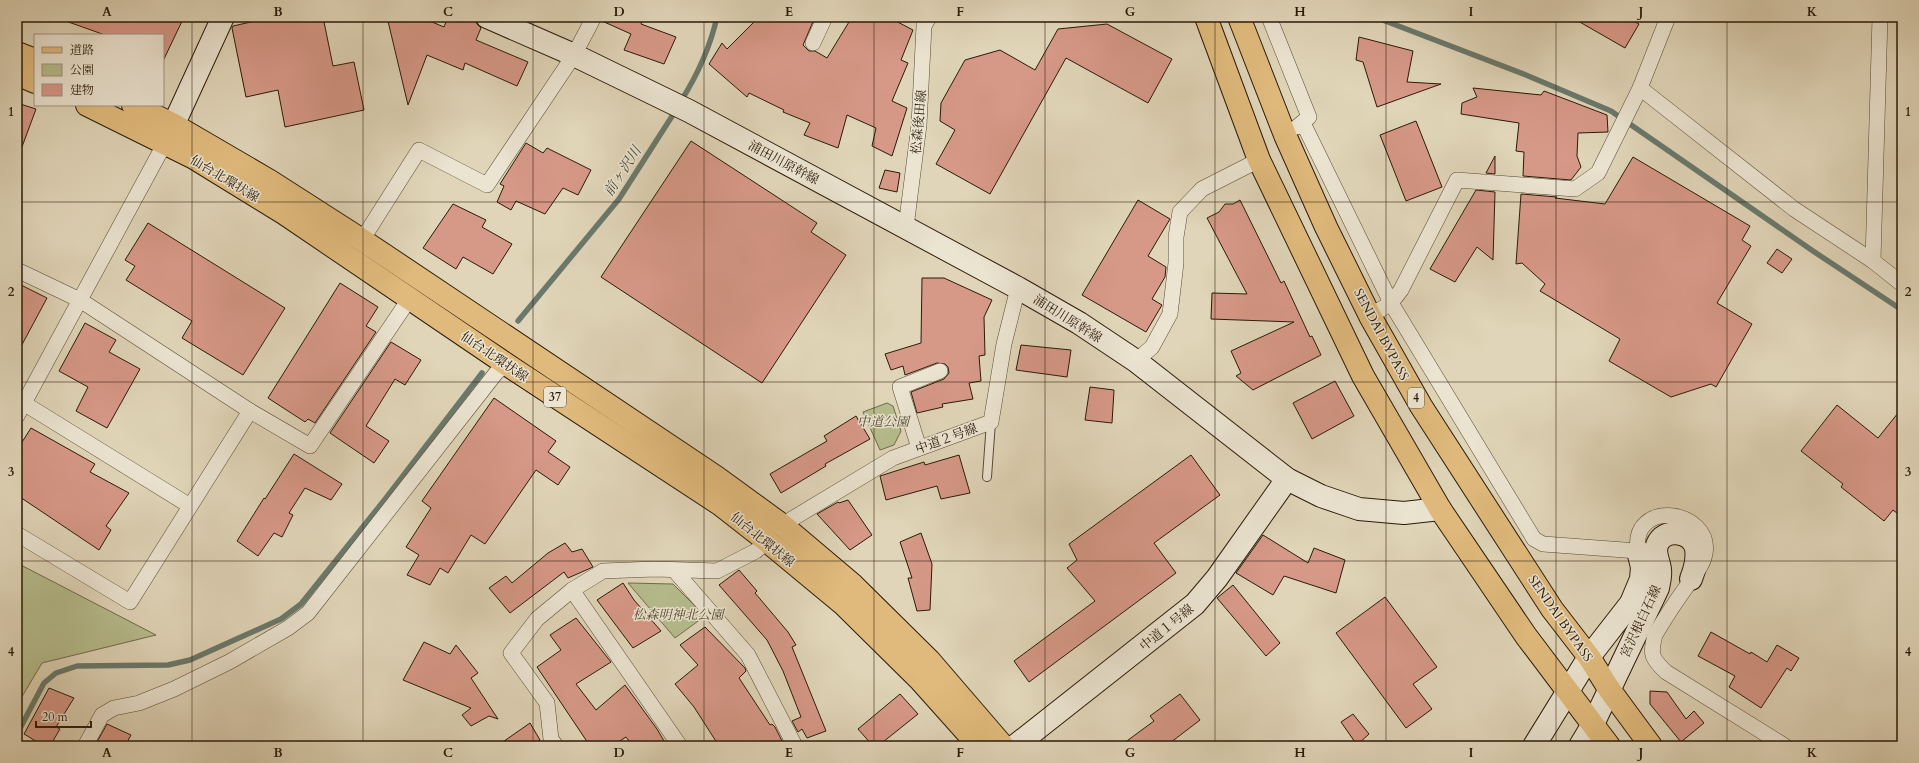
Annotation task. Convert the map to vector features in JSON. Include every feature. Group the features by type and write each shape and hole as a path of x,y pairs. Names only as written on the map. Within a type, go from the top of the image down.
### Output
{"main road":[{"path":"1206,17 1259,160 1363,376 1440,509 1526,636 1568,691 1592,726 1609,746"},
{"name":"SENDAI BYPASS","path":"1239,17 1284,135 1326,227 1370,316 1421,406 1552,609 1651,746"},
{"path":"17,53 34,60"},
{"path":"17,74 34,82"},
{"name":"仙台北環状線","path":"90,106 170,134 270,181 362,240 716,478 782,525 853,584 918,649 1003,746"},
{"name":"仙台北環状線","path":"134,106 170,134 194,158 285,214 506,364 721,505 843,604 920,680 979,746"}],"street":[{"path":"17,416 21,400 80,300 170,134 222,17"},
{"path":"487,17 574,55"},
{"path":"362,240 419,150 487,185 574,55 594,17"},
{"path":"813,42 825,17"},
{"name":"松森後田線","path":"906,228 919,125 924,26 928,17"},
{"path":"1269,17 1309,117 1303,123 1284,135"},
{"path":"1370,316 1391,303 1400,290 1457,180 1575,188 1598,173 1638,92 1668,17"},
{"path":"1874,261 1880,17"},
{"name":"浦田川原幹線","path":"574,55 689,111 1018,288 1079,324 1136,361 1287,479 1320,496 1359,509 1404,513 1440,509"},
{"path":"1638,92 1794,209 1874,261 1902,284"},
{"path":"1303,123 1391,303 1534,539 1543,544 1638,551 1636,541 1644,525 1652,519 1663,515 1673,516 1688,521 1699,529 1703,534 1706,547 1703,561 1655,634 1652,646 1654,661 1666,672 1785,746"},
{"path":"1136,361 1152,347 1170,314 1176,263 1176,237 1180,212 1202,189 1259,160"},
{"path":"17,270 80,300 250,411 310,446 410,298"},
{"name":"中道２号線","path":"782,525 892,458 991,422 1004,344 1018,288"},
{"path":"85,746 102,715 114,708 139,703 174,689 229,662 288,628 308,613 491,379 506,364"},
{"path":"919,448 900,387 940,371"},
{"path":"21,400 190,506"},
{"path":"17,534 130,602 250,411"},
{"name":"中道１号線","path":"1015,746 1195,604 1217,578 1287,479"},
{"name":"宮沢根白石線","path":"1580,746 1592,726 1624,657 1647,614 1658,588 1660,569 1656,551 1662,538 1676,533 1684,534 1696,547 1697,558 1692,579"},
{"path":"556,746 551,739 547,703 511,653 538,619 572,590 603,571 717,571 756,551 767,541"},
{"name":"宮沢根白石線","path":"1534,746 1588,657 1621,617 1638,590 1642,567 1638,551"},
{"path":"675,571 748,655 795,746"},
{"path":"572,590 680,746"}],"lane":[{"path":"987,477 991,422"}],"green space":[{"name":"中道公園","path":"887,403 893,406 901,431 894,445 880,450 863,412"},
{"path":"17,563 156,635 42,663 17,705"},
{"name":"松森明神北公園","path":"628,583 673,584 705,616 675,638"}],"building":[{"path":"60,17 184,17 164,59 164,34 102,34 60,19"},
{"path":"273,17 323,17 333,66 354,62 364,110 285,127 278,90 246,97 232,28 233,26"},
{"path":"387,17 420,17 444,27 448,17 475,17 477,24 481,28 476,40 528,62 517,86 465,63 463,70 427,55 408,105"},
{"path":"603,17 644,17 641,24 676,37 664,64 624,50 631,34 602,21"},
{"path":"759,17 815,17 803,45 809,51 815,51 827,58 852,17 888,17 913,30 901,60 908,63 892,101 907,108 892,156 872,146 876,128 847,115 838,148 804,135 810,123 783,112 784,110 749,93 747,97 709,64 722,43 727,49"},
{"path":"1571,17 1626,17 1639,24 1625,48"},
{"path":"1107,24 1172,59 1148,103 1066,58 990,194 936,164 955,130 940,121 941,103 965,60 1000,50 1035,70 1058,29"},
{"path":"1359,37 1413,51 1407,82 1441,84 1377,107 1363,62 1356,60"},
{"path":"1473,88 1541,95 1544,91 1607,115 1608,132 1578,133 1577,156 1581,167 1571,180 1523,176 1524,152 1516,151 1519,123 1461,114 1462,103 1477,97"},
{"path":"17,103 36,109 19,155 17,155"},
{"path":"1416,121 1442,187 1406,201 1380,135"},
{"path":"691,141 817,223 811,232 846,255 762,383 601,277"},
{"path":"526,143 543,153 547,148 591,170 578,195 563,188 545,214 516,201 511,210 497,202 504,186 500,184"},
{"path":"1495,156 1495,174 1486,173"},
{"path":"1633,157 1750,226 1742,240 1751,246 1717,303 1752,324 1716,387 1711,384 1671,397 1609,361 1620,339 1540,291 1545,284 1522,263 1516,264 1521,194 1557,197 1555,198 1605,204"},
{"path":"885,170 900,173 897,192 879,188"},
{"path":"1476,190 1495,192 1493,260 1477,247 1455,282 1430,269"},
{"path":"1138,200 1170,219 1148,256 1166,267 1165,277 1152,299 1162,305 1146,332 1082,295"},
{"path":"1240,200 1281,283 1284,281 1310,337 1312,336 1321,355 1253,390 1236,376 1241,373 1231,351 1294,322 1211,319 1212,293 1247,294 1207,218 1219,212 1225,204 1233,204"},
{"path":"453,204 486,220 482,227 512,244 493,274 463,257 456,269 423,248"},
{"path":"148,223 285,308 243,375 182,338 192,321 126,280 135,266 125,260"},
{"path":"1777,249 1792,259 1782,273 1767,263"},
{"path":"922,278 944,278 992,300 984,317 985,355 979,356 981,381 969,383 973,399 942,404 943,407 917,413 911,392 944,379 949,373 948,367 945,364 937,363 905,375 903,366 891,370 885,354 921,343"},
{"path":"17,283 47,298 17,354"},
{"path":"340,283 378,307 366,326 376,332 315,423 308,419 305,422 268,398"},
{"path":"85,323 116,340 109,352 140,369 107,428 76,411 88,387 59,371"},
{"path":"391,342 421,360 405,385 395,379 366,426 389,441 374,463 330,433"},
{"path":"1021,345 1071,350 1067,377 1016,370"},
{"path":"1335,381 1354,416 1312,439 1293,403"},
{"path":"1090,387 1114,390 1112,423 1085,420"},
{"path":"494,398 556,441 548,452 570,467 558,485 536,470 485,544 471,535 448,573 440,568 430,585 407,575 419,555 406,547 431,508 422,501"},
{"path":"1837,405 1878,438 1902,408 1902,517 1893,510 1884,521 1841,487 1843,484 1801,451"},
{"path":"856,416 870,439 825,464 826,466 781,493 770,474 827,441 824,436"},
{"path":"31,428 95,464 90,472 129,493 106,526 111,530 99,550 17,495 17,450"},
{"path":"294,454 342,484 331,500 305,488 289,513 293,515 282,537 274,533 258,556 237,541"},
{"path":"959,455 970,493 941,499 937,486 886,500 880,476 924,462 925,465"},
{"path":"1191,455 1220,495 1154,543 1176,573 1029,682 1014,661 1095,601 1067,568 1077,560 1069,544"},
{"path":"848,500 872,535 850,550 817,514 838,502"},
{"path":"921,533 932,564 930,610 917,611 908,578 912,578 900,542"},
{"path":"1263,535 1308,563 1314,548 1345,560 1336,593 1284,576 1273,595 1236,573"},
{"path":"565,543 572,552 582,549 593,567 568,578 564,572 510,613 489,588 506,576 512,583 548,553"},
{"path":"739,570 757,591 755,593 788,632 796,645 792,647 826,731 807,738 802,729 798,732 792,721 801,717 783,671 767,640 719,585"},
{"path":"623,583 634,600 661,631 633,648 597,600"},
{"path":"1233,585 1280,643 1266,656 1217,598"},
{"path":"1385,597 1437,667 1413,684 1432,709 1406,728 1336,633"},
{"path":"576,618 611,662 576,684 596,710 625,685 657,729 667,746 633,746 626,737 612,746 590,746 537,667 561,650 550,635"},
{"path":"705,627 745,668 746,671 739,678 770,725 772,724 775,727 782,741 772,746 719,746 694,707 675,684 698,665 680,645"},
{"path":"1711,632 1750,654 1751,652 1767,662 1777,645 1799,658 1791,671 1787,668 1761,708 1729,687 1735,676 1698,656"},
{"path":"424,642 450,654 456,645 478,673 471,678 498,719 489,716 471,726 462,715 471,708 403,680"},
{"path":"49,688 74,698 56,727 60,729 50,746 44,746 24,734"},
{"path":"1650,691 1667,692 1686,719 1694,711 1704,723 1681,742 1650,704"},
{"path":"900,694 918,714 878,746 873,746 858,729"},
{"path":"1180,694 1200,720 1166,746 1120,746 1154,721 1150,716"},
{"path":"1353,714 1369,734 1357,745 1341,722"},
{"path":"530,723 540,740 531,746 497,746"},
{"path":"107,724 131,735 125,746 105,746 97,742"}],"waterway":[{"name":"前ヶ沢川","path":"681,101 703,60 717,17"},
{"path":"1375,17 1526,75 1611,111 1813,251 1902,310"},
{"name":"前ヶ沢川","path":"518,321 619,199 676,110"},
{"path":"17,734 44,683 56,673 77,666 168,665 190,660 281,619 301,604 386,498 482,373"}]}
